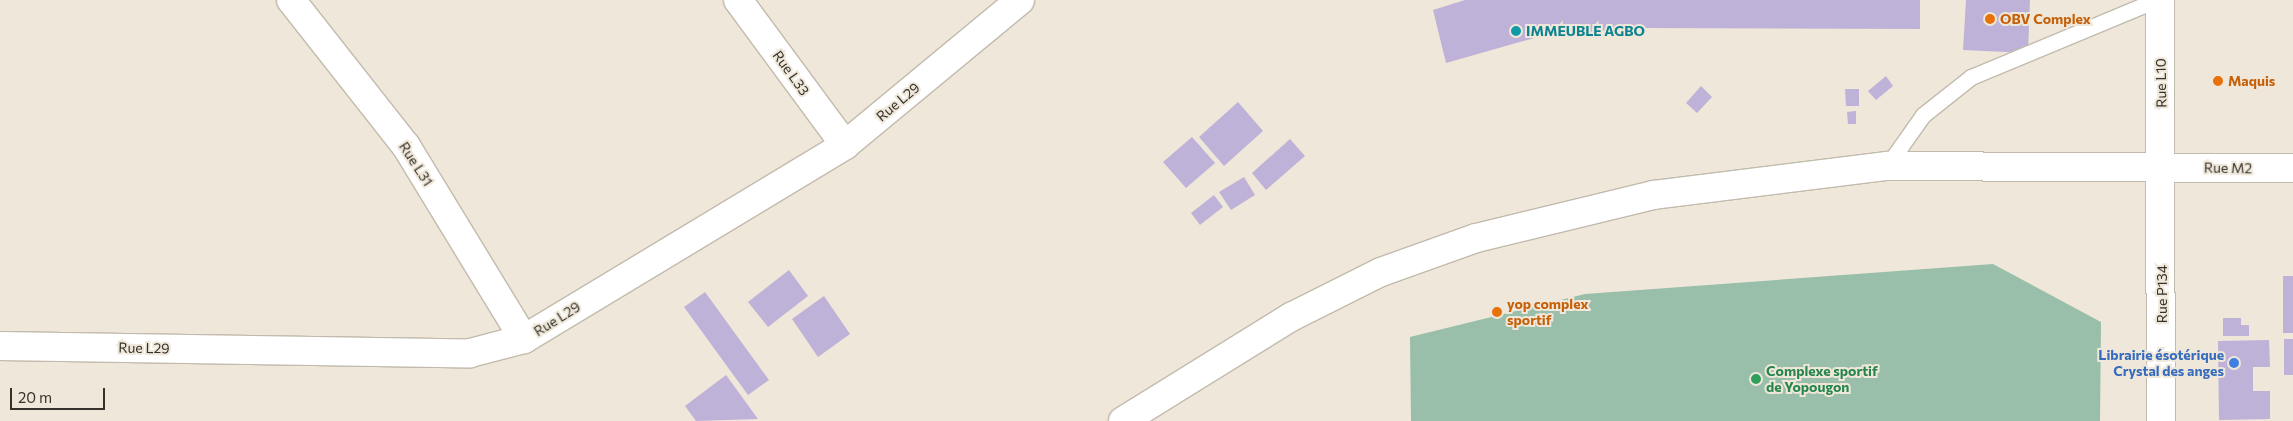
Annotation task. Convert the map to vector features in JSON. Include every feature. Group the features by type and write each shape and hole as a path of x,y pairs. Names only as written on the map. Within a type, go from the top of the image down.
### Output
{"street":[{"name":"Rue L31","path":"291,0 406,146 524,339"},
{"name":"Rue L33","path":"738,0 845,145"},
{"name":"Rue L29","path":"0,346 470,354 524,339 845,145 1020,0"},
{"name":"Rue L10","path":"2160,0 2162,167"},
{"name":"Rue M2","path":"1123,421 1290,316 1381,272 1476,238 1654,195 1887,166 2293,168"},
{"name":"Rue P134","path":"2161,421 2162,167"}],"lane":[{"path":"1887,166 1924,114 1971,77 2156,0"}],"green space":[{"name":"Complexe sportif de Yopougon","path":"1993,264 2101,322 2100,421 1411,421 1410,337 1585,294"}],"building":[{"path":"1465,0 1920,0 1920,29 1642,28 1545,35 1446,63 1433,10"},
{"path":"1966,0 2030,0 2028,53 1963,50"},
{"path":"1886,76 1893,86 1876,100 1868,91"},
{"path":"1701,86 1712,97 1697,113 1686,103"},
{"path":"1845,89 1859,89 1859,106 1846,106"},
{"path":"1238,102 1263,131 1224,166 1199,137"},
{"path":"1856,111 1856,124 1848,124 1847,112"},
{"path":"1192,137 1215,163 1186,188 1163,162"},
{"path":"1290,139 1305,156 1266,190 1252,173"},
{"path":"1244,177 1255,195 1231,210 1219,192"},
{"path":"1214,195 1223,207 1200,225 1191,213"},
{"path":"789,270 808,296 768,327 748,302"},
{"path":"2283,276 2293,276 2293,333 2283,333"},
{"path":"705,292 769,380 748,395 684,307"},
{"path":"824,296 850,334 818,357 792,319"},
{"path":"2223,318 2241,318 2241,325 2249,325 2249,336 2223,336"},
{"path":"2284,339 2293,339 2293,375 2284,375"},
{"path":"2269,340 2270,367 2253,367 2253,391 2270,391 2270,419 2219,420 2218,341"},
{"path":"726,375 758,419 696,421 685,406"}],"place":[{"name":"OBV Complex","path":"1990,19"},
{"name":"IMMEUBLE AGBO","path":"1516,31"},
{"name":"Maquis","path":"2218,81"},
{"name":"yop complex sportif","path":"1497,312"},
{"name":"Librairie ésotérique Crystal des anges","path":"2234,363"},
{"name":"Complexe sportif de Yopougon","path":"1756,379"}]}
